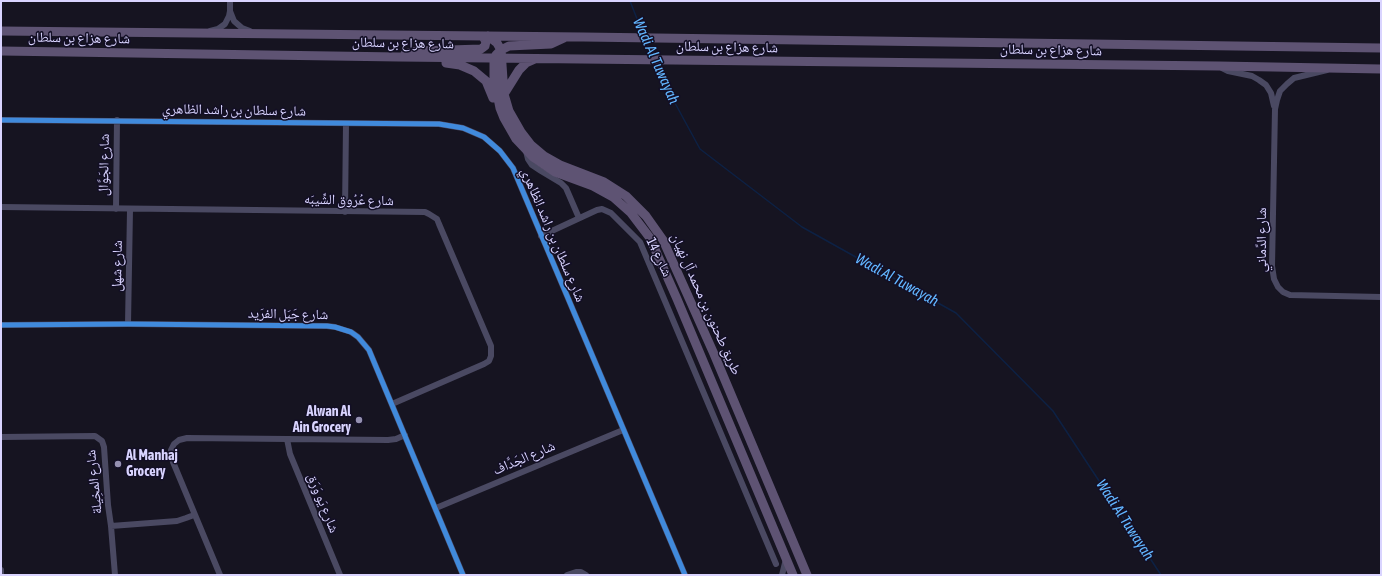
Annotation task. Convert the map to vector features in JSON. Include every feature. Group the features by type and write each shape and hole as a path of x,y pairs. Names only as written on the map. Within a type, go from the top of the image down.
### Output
{"main road":[{"name":"شارع هزاع بن سلطان","path":"1,31 1381,48"},
{"path":"485,36 497,42 499,56"},
{"path":"399,57 418,51 481,49 485,46 485,36"},
{"path":"499,56 512,45 551,44 566,37"},
{"name":"شارع هزاع بن سلطان","path":"1,51 399,57 499,56 536,59 1381,69"},
{"name":"طريق طحنون بن محمد آل نهيان","path":"499,56 504,94 509,111 526,139 536,150 564,167 611,186 632,201 658,232 668,249 714,354 807,575"},
{"name":"طريق طحنون بن محمد آل نهيان","path":"499,56 494,78 495,87 500,108 507,126 516,139 526,151 547,168 563,176 600,189 613,197 626,208 641,225 654,245 704,360 793,575"},
{"path":"399,57 411,62 456,64 465,66 474,71 486,81 501,117 507,126"},
{"path":"504,94 522,66 536,59"},
{"path":"677,299 683,298 687,301 702,337 714,354"}],"street":[{"path":"202,33 222,26 228,20 230,1"},
{"path":"230,11 234,22 242,28 264,34"},
{"name":"شارع الدِّماني","path":"1219,66 1228,71 1248,74 1260,80 1271,92 1275,109"},
{"name":"شارع الدِّماني","path":"1330,69 1294,78 1280,91 1277,100 1275,109 1272,266 1274,279 1278,287 1283,292 1290,295 1381,297"},
{"name":"شارع سلطان بن راشد الظاهري","path":"1,120 117,120 451,125 474,132 484,137 500,151 513,168 685,575"},
{"name":"شارع الجَوَّال","path":"116,209 117,120"},
{"path":"345,212 346,124"},
{"path":"526,151 528,159 532,165 541,172 561,183 566,188 579,218"},
{"name":"شارع عُرُوق الشِّيبَه","path":"1,207 130,210 424,212 433,216 439,224 491,346 491,356 484,364 392,404"},
{"name":"شارع 14","path":"541,236 600,209 607,210 611,213 640,242 776,564"},
{"name":"شارع شهل","path":"128,324 130,210"},
{"name":"شارع جَبَل الفرَيد","path":"1,324 327,326 344,328 358,337 369,350 463,575"},
{"path":"694,368 700,365 704,360"},
{"path":"699,381 706,380 712,382"},
{"name":"شارع الجَدَّاف","path":"436,508 623,430"},
{"path":"220,575 194,515 171,455 171,450 174,444 179,440 187,438 388,440 396,439 405,435"},
{"name":"شارع المخِيلة","path":"1,437 95,436 100,439 104,447 115,575"},
{"name":"شارع يَو وَرَق","path":"287,439 290,454 340,575"},
{"path":"111,526 177,520 194,515"},
{"path":"782,575 786,557"},
{"path":"1,570 1,575"},
{"path":"567,575 581,572 586,575"}],"waterway":[{"name":"Wadi Al Tuwayah","path":"630,1 643,34"},
{"name":"Wadi Al Tuwayah","path":"646,41 652,56"},
{"name":"Wadi Al Tuwayah","path":"655,63 663,81 700,149 802,227 956,313 1053,411 1161,575"}],"cycle path":[{"path":"1,120 439,124 463,128 484,137 500,151 513,168 685,575"},
{"path":"1,325 128,324 327,326 351,332 358,337 369,350 463,575"}],"place":[{"name":"Alwan Al Ain Grocery","path":"359,420"},
{"name":"Al Manhaj Grocery","path":"118,464"}]}
